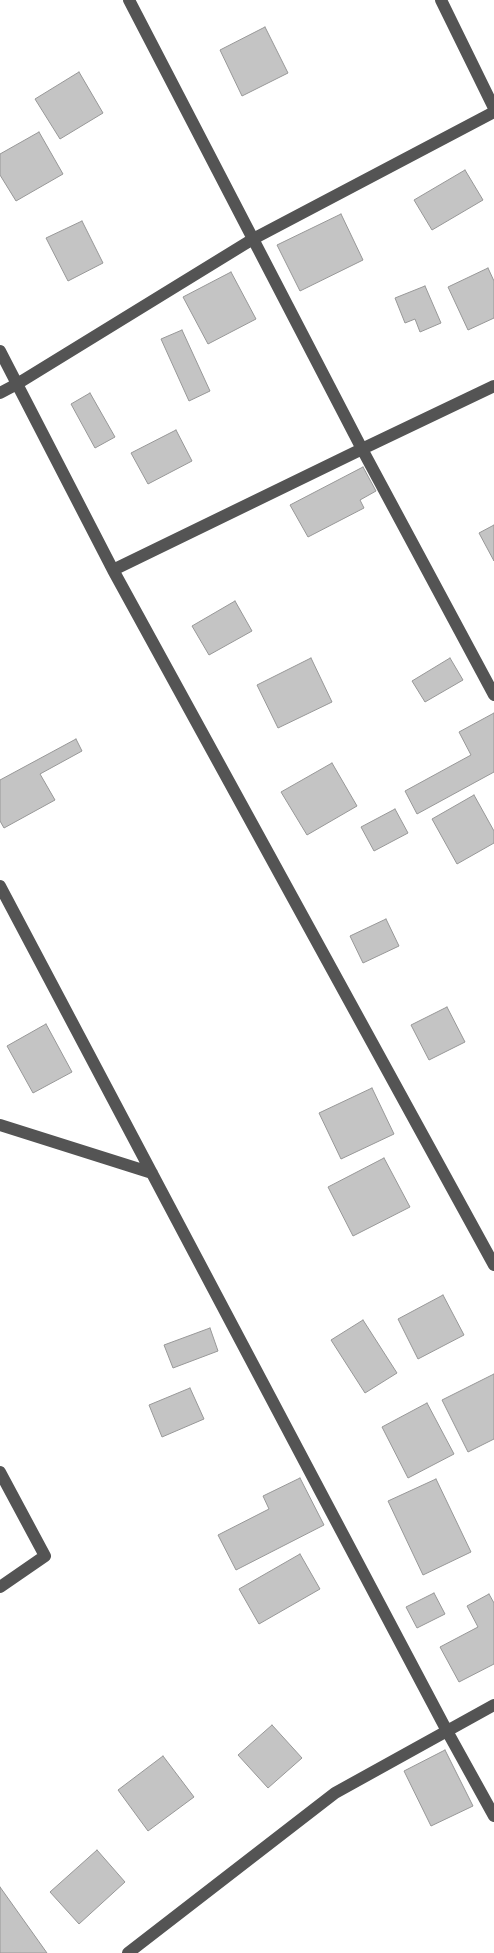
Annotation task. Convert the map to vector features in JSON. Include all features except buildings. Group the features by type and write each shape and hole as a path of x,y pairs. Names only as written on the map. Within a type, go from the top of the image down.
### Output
{"street":[{"path":"129,0 362,449 494,695"},
{"path":"0,393 253,239 494,110 441,0"},
{"path":"0,351 113,570 494,1265"},
{"path":"113,570 494,386"},
{"path":"0,886 447,1731 494,1816"},
{"path":"0,1125 152,1173"},
{"path":"0,1472 45,1556 0,1588"},
{"path":"128,1953 335,1793 494,1705"}]}
